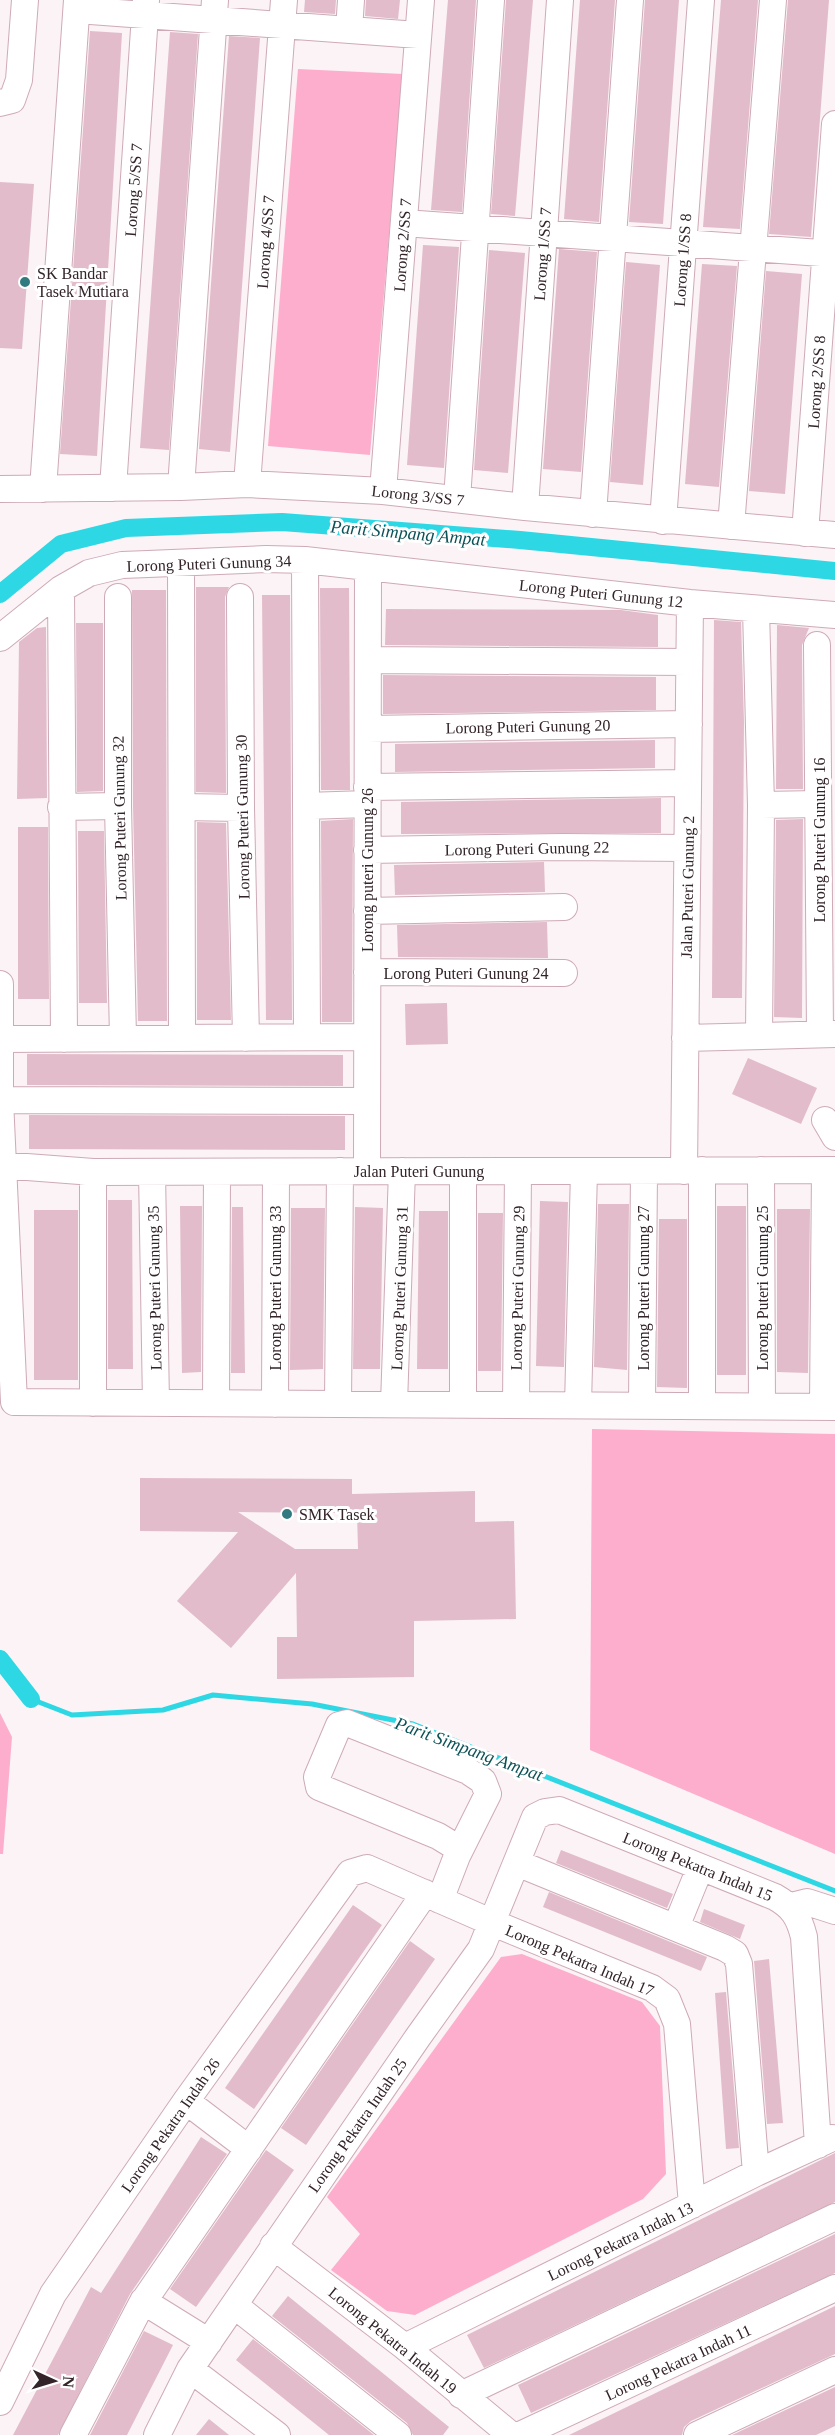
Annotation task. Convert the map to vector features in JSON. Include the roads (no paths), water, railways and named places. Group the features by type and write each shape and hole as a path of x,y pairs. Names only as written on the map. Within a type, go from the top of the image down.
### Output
{"street":[{"path":"0,103 12,100 18,80 25,0"},
{"name":"Lorong 4/SS 7","path":"247,484 284,0"},
{"path":"349,30 351,0"},
{"name":"Lorong 2/SS 7","path":"383,491 421,0"},
{"path":"457,500 491,0"},
{"name":"Lorong 1/SS 7","path":"525,507 560,0"},
{"path":"593,514 630,0"},
{"name":"Lorong 1/SS 8","path":"663,521 701,0"},
{"path":"732,526 773,0"},
{"path":"43,489 77,5 214,10 282,26 418,35"},
{"name":"Lorong 5/SS 7","path":"112,488 146,8"},
{"path":"181,487 214,10"},
{"name":"Lorong 2/SS 8","path":"805,533 830,254 835,123"},
{"path":"404,223 830,254"},
{"name":"Lorong 3/SS 7","path":"0,489 247,484 383,491 663,521 835,535"},
{"name":"Lorong Puteri Gunung 34","path":"0,638 61,589 89,573 122,565 266,559 305,560 368,568"},
{"path":"305,560 307,1037"},
{"path":"181,563 182,1038"},
{"name":"Lorong Puteri Gunung 12","path":"368,568 690,603 835,615"},
{"name":"Lorong puteri Gunung 26","path":"367,1171 368,568"},
{"path":"61,589 64,1039"},
{"name":"Lorong Puteri Gunung 32","path":"118,597 118,806 123,1038"},
{"name":"Lorong Puteri Gunung 30","path":"240,597 241,808 246,1038"},
{"name":"Jalan Puteri Gunung 2","path":"690,603 685,1038 693,1171 702,1406"},
{"path":"756,609 761,805 759,1036"},
{"name":"Lorong Puteri Gunung 16","path":"817,645 818,804 827,911 827,1034"},
{"path":"368,660 689,662"},
{"name":"Lorong Puteri Gunung 20","path":"368,729 689,724"},
{"path":"306,806 367,796 688,783"},
{"path":"761,805 818,804"},
{"path":"61,807 118,806"},
{"path":"183,807 241,808"},
{"name":"Lorong Puteri Gunung 22","path":"368,850 687,848"},
{"path":"367,911 564,907"},
{"name":"Lorong Puteri Gunung 24","path":"368,972 564,973"},
{"path":"0,984 1,1165 14,1402 829,1407 830,1170"},
{"path":"685,1038 827,1034"},
{"path":"1,1038 367,1037"},
{"path":"0,1100 367,1101"},
{"name":"Jalan Puteri Gunung","path":"1,1165 93,1172 830,1170"},
{"name":"Lorong Puteri Gunung 25","path":"761,1170 762,1406"},
{"name":"Lorong Puteri Gunung 31","path":"394,1404 402,1171"},
{"path":"463,1171 463,1404"},
{"name":"Lorong Puteri Gunung 29","path":"516,1405 518,1171"},
{"path":"578,1405 584,1171"},
{"name":"Lorong Puteri Gunung 27","path":"642,1406 644,1171"},
{"path":"93,1172 93,1402"},
{"name":"Lorong Puteri Gunung 35","path":"152,1172 156,1403"},
{"path":"216,1403 217,1172"},
{"name":"Lorong Puteri Gunung 33","path":"275,1404 276,1172"},
{"path":"338,1404 340,1172"},
{"path":"73,2435 144,2301 249,2149 432,1897 458,1856 488,1794 483,1781 468,1772 359,1726 347,1723 339,1725 317,1777 319,1787 438,1836 456,1847 458,1856"},
{"name":"Lorong Pekatra Indah 15","path":"545,1812 559,1810 775,1897 791,1906 799,1919 804,1937 827,2141"},
{"name":"Lorong Pekatra Indah 25","path":"159,2434 190,2369 273,2246 481,1949 536,1817 545,1812"},
{"path":"517,1863 676,1927 735,1954 739,1964 756,2173"},
{"name":"Lorong Pekatra Indah 17","path":"367,1868 652,1988 667,1999 677,2024 692,2205"},
{"name":"Lorong Pekatra Indah 26","path":"0,2402 53,2294 186,2101 350,1873 367,1868"},
{"path":"676,1927 700,1868"},
{"path":"791,1906 807,1902 835,1911"},
{"path":"186,2101 249,2149"},
{"name":"Lorong Pekatra Indah 13","path":"405,2347 756,2173 827,2141"},
{"path":"461,2395 835,2217"},
{"name":"Lorong Pekatra Indah 19","path":"273,2246 405,2347 511,2435"},
{"name":"Lorong Pekatra Indah 11","path":"520,2435 835,2288"},
{"path":"144,2301 208,2342"},
{"path":"234,2305 398,2435"},
{"path":"190,2369 277,2435"},
{"path":"697,2435 835,2370"}],"waterway":[{"name":"Parit Simpang Ampat","path":"0,594 61,544 126,528 282,522 520,540 835,571"},
{"name":"Parit Simpang Ampat","path":"0,1659 31,1699"},
{"name":"Parit Simpang Ampat","path":"31,1699 72,1715 163,1710 213,1695 312,1704 413,1724 835,1891"}],"place":[{"name":"SK Bandar Tasek Mutiara","path":"25,282"},
{"name":"SMK Tasek","path":"287,1514"}]}
